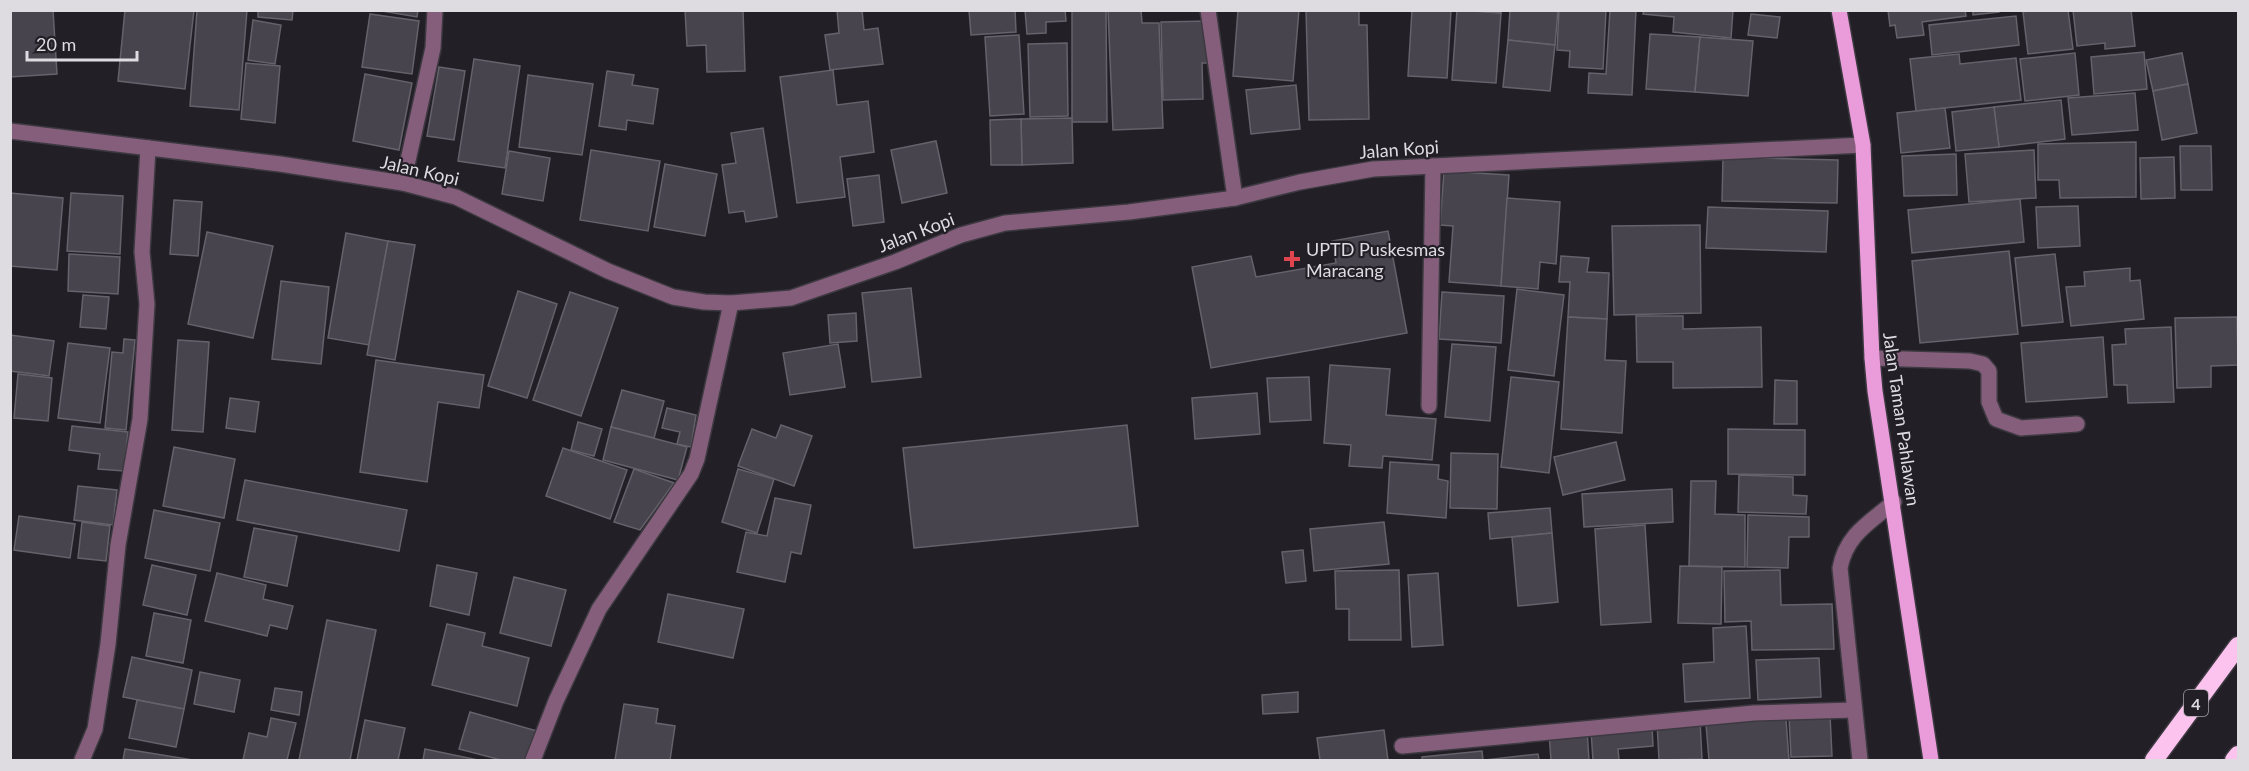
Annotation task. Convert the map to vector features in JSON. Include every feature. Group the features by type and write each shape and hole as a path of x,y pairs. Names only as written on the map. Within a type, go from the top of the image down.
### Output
{"highway":[{"name":"4","path":"2154,760 2238,646"},
{"path":"2234,760 2238,755"}],"main road":[{"name":"Jalan Taman Pahlawan","path":"1839,10 1863,145 1872,358 1931,760"}],"street":[{"path":"403,183 433,48 435,10"},
{"path":"1208,10 1235,198"},
{"name":"Jalan Kopi","path":"10,131 280,164 403,183 456,197 608,271 673,297 731,303 791,298 895,262 961,235 1005,223 1129,212 1235,198 1373,169 1863,145"},
{"path":"82,760 95,729 108,645 118,545 140,419 147,304 142,252 148,148"},
{"path":"1430,406 1433,166"},
{"path":"532,760 556,701 599,609 691,474 697,459 731,303"},
{"path":"1872,358 1970,361 1983,364 1989,371 1989,402 1996,419 2020,428 2077,424"},
{"path":"1860,760 1840,568 1842,556 1850,539 1894,502"},
{"path":"1402,746 1754,713 1854,711"}],"building":[{"path":"10,10 53,10 57,74 10,77"},
{"path":"125,10 194,10 185,89 118,81"},
{"path":"197,10 247,10 239,110 190,106"},
{"path":"258,10 293,10 292,20 258,17"},
{"path":"376,10 418,10 417,17"},
{"path":"685,10 743,10 745,71 707,72 706,45 687,46"},
{"path":"837,10 862,10 864,30 878,28 883,64 830,70 825,35 839,33"},
{"path":"969,10 1015,10 1016,32 971,35"},
{"path":"1025,10 1065,10 1066,21 1046,22 1046,33 1027,34"},
{"path":"1072,10 1106,10 1107,122 1072,122"},
{"path":"1108,10 1141,10 1142,23 1159,23 1163,128 1113,130"},
{"path":"1238,10 1299,10 1293,81 1233,76"},
{"path":"1306,10 1359,10 1359,25 1367,25 1369,119 1309,120"},
{"path":"1412,10 1451,10 1447,78 1408,76"},
{"path":"1457,10 1501,13 1496,83 1452,80"},
{"path":"1468,10 1501,10 1501,13"},
{"path":"1510,10 1558,10 1555,45 1508,40"},
{"path":"1559,10 1606,10 1603,69 1569,67 1570,51 1557,50"},
{"path":"1610,10 1636,10 1632,95 1588,93 1589,73 1606,74"},
{"path":"1644,10 1733,10 1731,38 1673,32 1674,17 1643,14"},
{"path":"1888,10 1965,10 1966,16 1922,22 1924,35 1897,38 1895,25 1890,26"},
{"path":"1973,10 1999,10 1999,12 1973,15"},
{"path":"2068,10 2073,49 2028,54 2023,12"},
{"path":"2073,10 2131,10 2135,46 2105,49 2105,43 2077,46"},
{"path":"370,14 419,21 412,74 362,67"},
{"path":"1751,14 1780,17 1777,38 1748,35"},
{"path":"2016,16 2019,45 1932,55 1929,25"},
{"path":"253,20 281,25 275,64 248,60"},
{"path":"1209,21 1210,63 1202,63 1203,99 1163,100 1161,22"},
{"path":"1650,34 1700,37 1695,92 1646,89"},
{"path":"1019,35 1024,114 990,116 985,37"},
{"path":"1700,37 1753,41 1748,96 1695,92"},
{"path":"1508,40 1555,45 1550,91 1503,87"},
{"path":"1067,43 1068,116 1030,117 1028,44"},
{"path":"2144,52 2147,89 2094,94 2091,57"},
{"path":"2075,53 2079,95 2025,101 2020,59"},
{"path":"2182,53 2188,84 2153,91 2146,60"},
{"path":"1959,54 1960,64 2016,58 2021,100 1916,111 1910,59"},
{"path":"474,59 520,66 505,168 458,161"},
{"path":"246,63 280,66 275,123 241,119"},
{"path":"439,67 465,71 454,140 427,136"},
{"path":"833,70 837,105 868,101 874,152 840,157 845,197 797,203 780,77"},
{"path":"607,71 634,75 632,85 658,89 653,124 627,120 626,130 599,126"},
{"path":"365,74 412,83 399,150 353,141"},
{"path":"528,75 593,84 582,155 519,147"},
{"path":"2188,84 2197,133 2162,140 2153,91"},
{"path":"1296,85 1300,129 1251,134 1246,90"},
{"path":"2135,93 2138,130 2072,135 2068,98"},
{"path":"2061,100 2065,139 1999,147 1994,107"},
{"path":"1994,107 1999,147 1956,151 1952,112"},
{"path":"1945,108 1950,148 1901,153 1897,113"},
{"path":"1072,118 1073,163 1022,165 1021,119"},
{"path":"1021,119 1022,165 991,165 990,120"},
{"path":"763,128 777,217 746,222 744,211 729,213 722,165 736,163 731,133"},
{"path":"936,141 947,193 902,203 891,150"},
{"path":"2136,142 2136,197 2060,198 2059,180 2038,180 2038,144"},
{"path":"2180,146 2211,146 2212,190 2181,190"},
{"path":"591,150 660,161 648,231 580,220"},
{"path":"2034,150 2036,198 1969,202 1965,154"},
{"path":"509,151 550,158 543,201 502,194"},
{"path":"1956,154 1957,195 1904,196 1902,156"},
{"path":"1723,157 1838,160 1837,203 1722,201"},
{"path":"2174,157 2175,198 2141,199 2140,158"},
{"path":"665,164 717,174 705,236 654,227"},
{"path":"1444,171 1509,175 1501,286 1449,282 1453,226 1440,225"},
{"path":"879,175 884,222 853,226 847,179"},
{"path":"10,193 63,198 57,270 10,266"},
{"path":"71,193 123,196 120,254 67,251"},
{"path":"1507,198 1560,202 1556,264 1540,262 1538,289 1501,286"},
{"path":"2020,199 2024,242 1912,253 1908,210"},
{"path":"174,200 202,202 198,256 170,254"},
{"path":"2078,206 2080,246 2038,248 2036,207"},
{"path":"1708,207 1828,211 1826,252 1706,248"},
{"path":"1700,225 1701,313 1614,315 1612,226"},
{"path":"1388,231 1407,333 1211,368 1192,267 1251,256 1256,277 1336,263 1332,241"},
{"path":"207,232 273,246 253,338 188,324"},
{"path":"346,233 388,241 369,345 328,338"},
{"path":"388,241 415,245 395,360 367,355"},
{"path":"2009,251 2018,334 1920,343 1912,261"},
{"path":"69,254 120,257 118,294 68,291"},
{"path":"2055,254 2063,322 2022,326 2015,258"},
{"path":"1561,256 1589,258 1587,272 1609,273 1607,319 1568,317 1570,282 1559,282"},
{"path":"2130,268 2130,281 2140,280 2144,319 2071,326 2066,287 2085,286 2084,272"},
{"path":"281,281 329,287 321,364 272,359"},
{"path":"911,288 921,377 872,382 862,293"},
{"path":"1517,289 1564,295 1554,376 1508,370"},
{"path":"518,291 557,304 527,398 488,386"},
{"path":"570,292 618,308 581,416 533,400"},
{"path":"1442,292 1504,296 1501,343 1439,339"},
{"path":"83,295 109,297 106,329 80,327"},
{"path":"856,313 857,341 830,343 828,315"},
{"path":"1636,316 1683,316 1683,329 1761,327 1762,387 1673,388 1673,362 1637,362"},
{"path":"1568,317 1607,319 1605,360 1626,361 1622,433 1561,429"},
{"path":"2237,317 2238,365 2211,366 2211,387 2177,388 2175,318"},
{"path":"2171,327 2174,402 2128,403 2127,385 2114,385 2112,345 2126,344 2125,329"},
{"path":"10,335 54,341 49,376 10,371"},
{"path":"2103,337 2107,397 2026,402 2021,343"},
{"path":"124,339 135,340 126,430 105,428 112,352 123,353"},
{"path":"178,340 209,342 203,432 172,430"},
{"path":"68,343 110,348 100,423 58,418"},
{"path":"838,344 845,387 790,395 783,353"},
{"path":"1452,344 1496,347 1490,421 1445,417"},
{"path":"376,360 484,375 479,408 438,402 427,482 360,472"},
{"path":"1330,365 1390,369 1386,415 1436,419 1432,460 1383,456 1382,468 1349,466 1351,445 1324,443"},
{"path":"18,374 52,378 48,421 14,418"},
{"path":"1309,377 1311,420 1270,422 1267,378"},
{"path":"1511,377 1559,382 1549,473 1501,467"},
{"path":"1775,380 1797,381 1797,424 1774,424"},
{"path":"622,390 664,401 654,438 611,427"},
{"path":"1257,393 1260,434 1195,439 1192,398"},
{"path":"230,398 259,402 255,432 226,428"},
{"path":"667,408 696,415 691,447 677,444 680,432 662,428"},
{"path":"578,422 602,429 594,456 571,450"},
{"path":"781,425 812,436 794,486 738,466 752,429 776,438"},
{"path":"1127,425 1138,526 914,548 903,448"},
{"path":"72,426 128,432 124,471 98,469 100,454 69,450"},
{"path":"611,427 687,447 678,480 603,460"},
{"path":"1728,429 1805,430 1805,475 1728,474"},
{"path":"1616,442 1625,480 1563,495 1554,457"},
{"path":"174,447 235,459 224,518 163,506"},
{"path":"563,448 627,470 610,519 546,496"},
{"path":"1451,453 1498,454 1497,509 1450,508"},
{"path":"1390,462 1439,465 1438,479 1448,481 1446,518 1387,513"},
{"path":"634,469 674,483 640,530 614,522"},
{"path":"738,469 774,479 757,533 722,522"},
{"path":"1739,475 1793,477 1793,495 1807,496 1806,514 1738,512"},
{"path":"245,480 407,510 399,551 237,520"},
{"path":"1691,481 1716,481 1715,514 1745,515 1745,567 1689,566"},
{"path":"78,486 117,490 113,525 74,520"},
{"path":"1672,489 1673,522 1584,527 1582,494"},
{"path":"775,498 811,505 801,554 791,552 785,582 737,572 746,532 767,536"},
{"path":"1550,508 1552,533 1490,539 1488,513"},
{"path":"154,510 220,523 210,571 145,558"},
{"path":"1748,515 1809,517 1809,537 1789,537 1788,568 1747,567"},
{"path":"19,516 75,524 70,558 14,550"},
{"path":"82,522 110,526 106,561 78,558"},
{"path":"1384,522 1389,564 1314,571 1310,529"},
{"path":"1645,525 1651,622 1601,625 1595,529"},
{"path":"254,528 297,536 287,586 244,577"},
{"path":"1552,533 1558,602 1518,606 1512,537"},
{"path":"1303,550 1306,581 1286,583 1282,552"},
{"path":"152,565 196,575 187,615 143,605"},
{"path":"437,565 477,573 469,615 430,606"},
{"path":"1680,566 1722,567 1721,624 1678,623"},
{"path":"1399,570 1401,640 1349,640 1349,609 1336,609 1335,571"},
{"path":"1780,570 1781,605 1832,604 1834,649 1752,650 1751,621 1725,622 1724,571"},
{"path":"217,573 266,585 263,599 293,606 287,629 270,625 267,636 205,621"},
{"path":"1438,573 1443,645 1412,647 1408,575"},
{"path":"514,577 566,590 551,646 500,633"},
{"path":"668,594 744,609 733,658 658,642"},
{"path":"154,613 191,620 183,663 146,656"},
{"path":"327,620 376,630 350,760 299,760"},
{"path":"447,624 485,633 482,646 529,658 517,706 432,685"},
{"path":"1746,626 1750,698 1685,702 1683,664 1714,662 1713,628"},
{"path":"132,657 192,670 184,709 123,697"},
{"path":"1819,658 1821,697 1758,700 1756,660"},
{"path":"200,672 240,680 234,712 194,704"},
{"path":"275,688 302,692 299,715 271,710"},
{"path":"1298,692 1298,712 1263,714 1262,695"},
{"path":"137,700 184,709 176,747 129,738"},
{"path":"624,704 658,709 656,723 675,726 670,760 615,760"},
{"path":"470,712 537,731 528,760 501,760 459,749"},
{"path":"1830,715 1832,756 1791,757 1789,716"},
{"path":"271,718 296,723 287,760 243,760 249,733 267,737"},
{"path":"1786,719 1789,760 1709,760 1706,724"},
{"path":"365,720 405,728 398,760 357,760"},
{"path":"1700,720 1702,759 1659,760 1657,722"},
{"path":"1652,726 1653,746 1618,749 1619,760 1593,760 1591,731"},
{"path":"1384,730 1388,760 1320,760 1317,738"},
{"path":"1587,730 1589,760 1551,760 1549,733"},
{"path":"125,749 193,760 123,760"},
{"path":"425,749 478,760 423,760"},
{"path":"1482,751 1483,760 1422,760 1422,757"},
{"path":"1538,754 1539,760 1485,760"}],"place":[{"name":"UPTD Puskesmas Maracang","path":"1292,259"}]}
